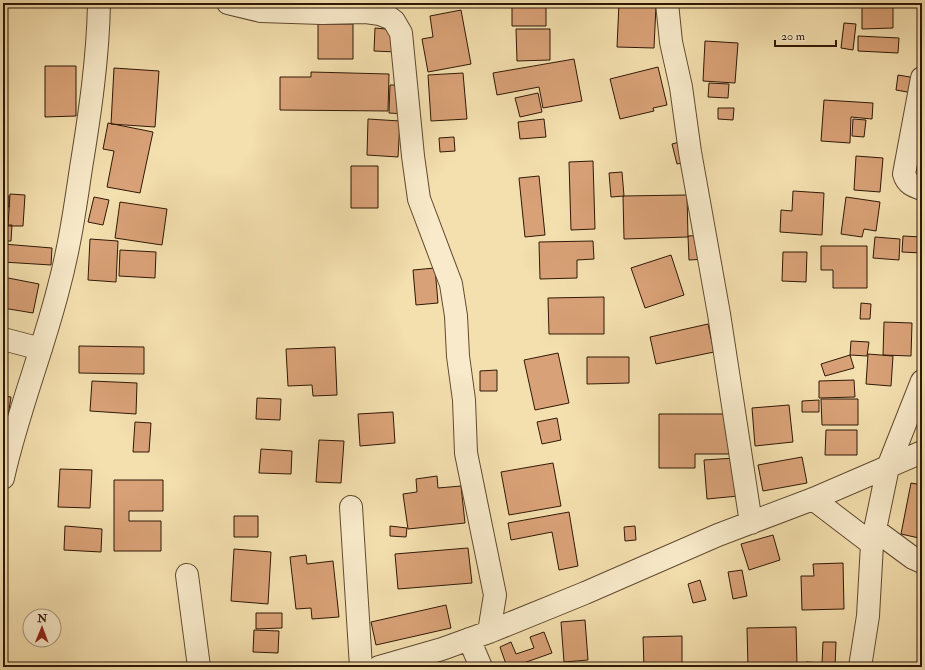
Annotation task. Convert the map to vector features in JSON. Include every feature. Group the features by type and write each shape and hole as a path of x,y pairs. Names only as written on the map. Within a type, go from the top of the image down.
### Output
{"street":[{"path":"4,468 59,289 75,208 91,110 99,27 99,3"},
{"path":"228,3 260,11 322,13 366,12 380,14 394,21 401,33 413,156 419,200 451,284 456,316 458,356 464,400 466,453 495,595 479,635 481,667"},
{"path":"667,3 671,42 681,87 690,152 719,314 751,522"},
{"path":"922,78 904,174 905,179 910,185 922,189"},
{"path":"3,339 41,349"},
{"path":"860,667 868,616 873,537 888,467 922,381"},
{"path":"379,667 442,649 530,615 585,593 718,535 813,499 922,452"},
{"path":"813,499 873,537 922,562"},
{"path":"351,507 361,667"},
{"path":"187,575 199,667"},
{"path":"495,595 530,615"}],"building":[{"path":"512,3 546,3 546,26 512,26"},
{"path":"619,3 656,5 654,48 617,47"},
{"path":"862,3 893,3 893,28 862,29"},
{"path":"461,10 471,64 428,72 422,39 433,37 430,16"},
{"path":"844,23 856,24 853,50 841,48"},
{"path":"318,24 353,24 353,59 318,59"},
{"path":"375,28 397,30 396,52 374,51"},
{"path":"516,29 550,29 550,60 517,61"},
{"path":"858,36 899,38 898,53 858,51"},
{"path":"705,41 738,43 735,83 703,81"},
{"path":"574,59 582,101 543,108 539,87 497,95 493,73"},
{"path":"45,66 76,66 76,116 45,117"},
{"path":"658,67 667,105 653,108 654,111 620,119 610,79"},
{"path":"114,68 159,71 155,127 111,124"},
{"path":"311,72 389,74 388,111 280,110 280,77 311,77"},
{"path":"463,73 467,119 431,121 428,75"},
{"path":"898,75 916,78 913,93 896,90"},
{"path":"709,83 729,84 728,98 708,97"},
{"path":"390,85 406,85 405,114 389,113"},
{"path":"538,93 542,112 520,117 515,98"},
{"path":"824,100 873,103 872,119 851,117 850,143 821,141"},
{"path":"718,108 734,108 733,120 718,119"},
{"path":"368,119 400,121 398,157 367,155"},
{"path":"544,119 546,137 520,139 518,122"},
{"path":"853,119 866,120 864,137 852,136"},
{"path":"108,123 153,132 140,193 107,187 114,151 103,149"},
{"path":"454,137 455,151 440,152 439,138"},
{"path":"683,141 688,162 677,164 672,144"},
{"path":"856,156 883,158 880,192 854,190"},
{"path":"593,161 595,229 571,230 569,162"},
{"path":"351,166 378,166 378,208 351,208"},
{"path":"622,172 624,196 611,197 609,173"},
{"path":"539,176 545,235 525,237 519,178"},
{"path":"793,191 824,193 822,235 780,232 781,210 792,211"},
{"path":"10,194 25,195 23,226 8,226"},
{"path":"3,195 9,196 9,207 3,207"},
{"path":"687,195 688,237 624,239 623,196"},
{"path":"94,197 109,200 103,225 88,222"},
{"path":"846,197 880,202 876,231 864,229 862,237 841,234"},
{"path":"120,202 167,209 162,245 115,238"},
{"path":"3,225 12,225 11,241 3,241"},
{"path":"706,235 707,259 689,260 688,236"},
{"path":"903,236 922,237 922,253 902,252"},
{"path":"875,237 900,239 899,260 873,258"},
{"path":"90,239 118,241 116,282 88,280"},
{"path":"593,241 594,259 577,260 577,278 540,279 539,242"},
{"path":"3,244 52,248 51,265 3,262"},
{"path":"821,246 867,246 867,288 833,288 833,270 821,270"},
{"path":"120,250 156,252 155,278 119,276"},
{"path":"783,252 807,252 806,282 782,281"},
{"path":"671,255 684,295 645,308 631,268"},
{"path":"435,268 438,303 416,305 413,270"},
{"path":"3,277 39,284 33,313 3,308"},
{"path":"604,297 604,334 549,334 548,298"},
{"path":"861,303 871,304 870,319 860,319"},
{"path":"884,322 912,323 911,356 883,355"},
{"path":"708,324 714,352 656,364 650,337"},
{"path":"851,341 869,342 867,356 850,355"},
{"path":"79,346 144,347 144,374 79,373"},
{"path":"335,347 337,395 313,396 312,385 288,386 286,349"},
{"path":"558,353 569,403 535,410 524,360"},
{"path":"868,354 893,356 891,386 866,384"},
{"path":"850,355 854,368 825,376 821,364"},
{"path":"587,357 629,357 629,383 587,384"},
{"path":"497,370 497,391 480,391 480,371"},
{"path":"854,380 855,397 819,398 819,381"},
{"path":"92,381 137,383 136,414 90,411"},
{"path":"3,396 11,397 3,450"},
{"path":"257,398 281,399 280,420 256,419"},
{"path":"821,399 858,399 858,425 822,425"},
{"path":"819,400 819,412 802,412 802,401"},
{"path":"789,405 793,442 755,446 752,408"},
{"path":"393,412 395,443 360,446 358,414"},
{"path":"659,414 729,414 729,454 695,454 695,468 659,468"},
{"path":"557,418 561,440 542,444 537,422"},
{"path":"135,422 151,423 149,452 133,452"},
{"path":"826,430 857,430 857,455 825,455"},
{"path":"319,440 344,441 341,483 316,482"},
{"path":"261,449 292,451 291,474 259,473"},
{"path":"802,457 807,483 763,491 758,465"},
{"path":"735,458 738,496 707,499 704,460"},
{"path":"553,463 561,506 509,515 501,472"},
{"path":"60,469 92,470 90,508 58,507"},
{"path":"437,476 438,488 461,486 465,523 408,529 403,494 417,492 416,479"},
{"path":"114,480 163,480 163,511 129,511 129,521 161,521 161,551 114,551"},
{"path":"911,483 922,485 922,522 919,538 901,534"},
{"path":"569,512 578,566 559,570 552,532 511,540 508,523"},
{"path":"234,516 258,516 258,537 234,537"},
{"path":"65,526 102,529 101,552 64,550"},
{"path":"390,526 407,528 406,537 390,536"},
{"path":"635,526 636,540 625,541 624,527"},
{"path":"773,535 780,560 749,570 741,544"},
{"path":"468,548 472,583 398,589 395,554"},
{"path":"234,549 271,552 268,604 231,601"},
{"path":"306,555 307,564 333,561 339,617 312,619 311,608 296,609 290,557"},
{"path":"843,563 844,609 802,610 801,576 814,576 813,564"},
{"path":"742,570 747,596 733,599 728,572"},
{"path":"700,580 706,600 693,603 688,584"},
{"path":"446,605 451,628 376,645 371,622"},
{"path":"256,613 282,613 282,628 256,629"},
{"path":"585,620 588,660 564,662 561,622"},
{"path":"796,627 797,664 781,665 781,667 748,667 747,628"},
{"path":"254,630 279,631 278,653 253,652"},
{"path":"544,632 552,653 512,667 507,667 500,647 511,642 516,654 534,648 530,637"},
{"path":"682,636 682,667 644,667 643,637"},
{"path":"823,642 836,642 835,667 806,667 806,662 822,663"}]}
